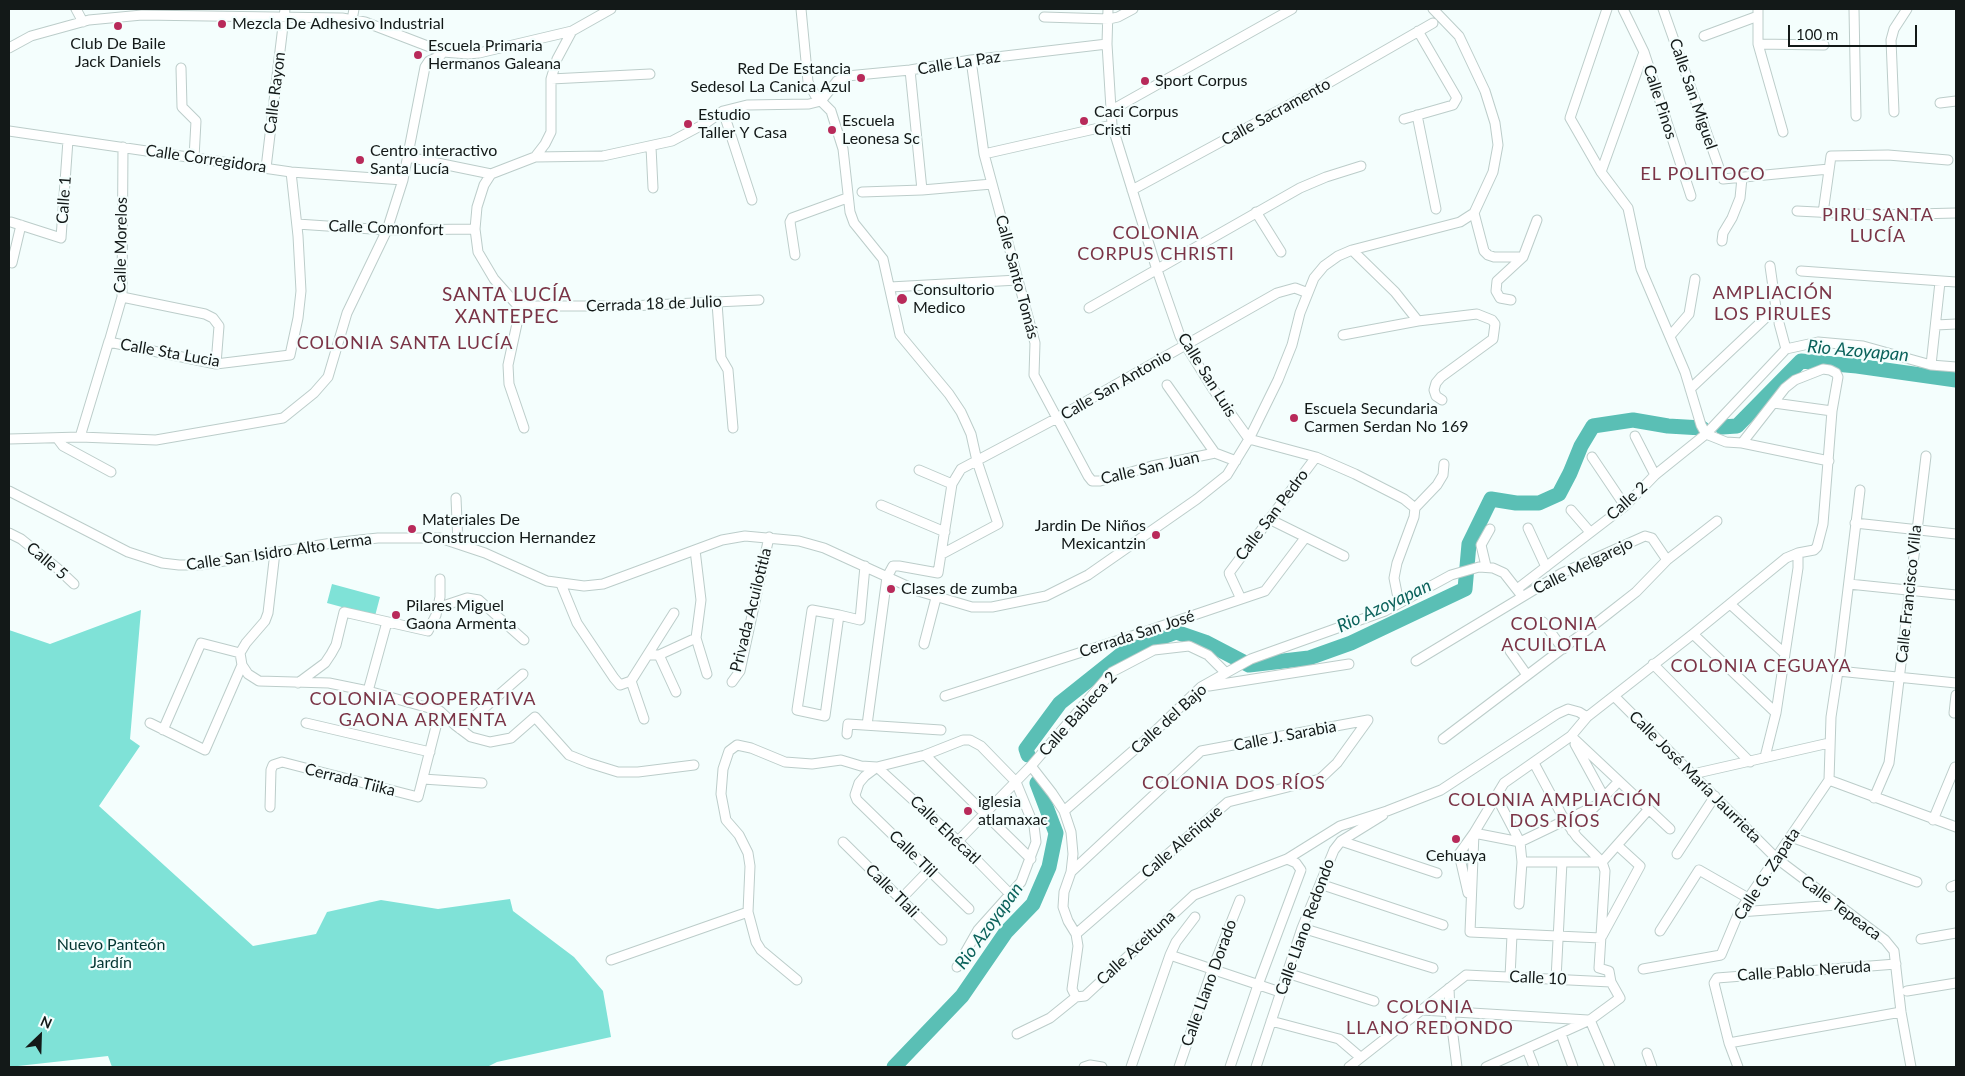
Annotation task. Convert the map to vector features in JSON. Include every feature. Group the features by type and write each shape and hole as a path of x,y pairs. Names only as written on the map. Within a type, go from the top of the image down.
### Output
{"street":[{"path":"76,9 83,22"},
{"path":"352,20 354,9"},
{"path":"9,48 31,36 83,22 142,15 285,13 352,20 386,29 444,52 479,53 572,31 611,9"},
{"path":"801,9 808,82 815,94 831,111 843,149 850,212 854,222 882,259 900,335 949,394 961,412 971,434 977,462 998,524 942,554"},
{"name":"Calle San Luis","path":"1108,9 1107,44 1112,125 1157,270 1180,336 1213,389 1248,439"},
{"path":"1044,17 1109,19 1118,18 1133,9"},
{"path":"1110,111 1292,9"},
{"path":"1433,9 1459,36 1485,90 1495,123 1498,146 1493,172 1474,213 1484,251 1494,257 1523,257"},
{"path":"1607,9 1570,118 1600,172 1628,208 1641,268 1670,336 1701,424 1706,434 1726,442 1742,443 1829,461"},
{"name":"Calle Pinos","path":"1623,9 1644,52 1691,196"},
{"name":"Calle San Miguel","path":"1663,9 1723,179 1742,178"},
{"path":"1854,9 1856,116"},
{"path":"1894,112 1891,40 1894,29 1907,9"},
{"path":"1704,36 1758,12 1758,44 1783,132"},
{"name":"Calle Rayon","path":"266,168 285,13"},
{"name":"Calle Sacramento","path":"1132,190 1311,93 1433,23"},
{"path":"535,157 546,144 551,132 551,79 557,59 572,31"},
{"path":"1404,119 1453,105 1457,98 1418,31"},
{"name":"Calle La Paz","path":"822,101 842,78 1107,44"},
{"path":"1758,44 1824,45"},
{"path":"9,439 80,437 156,440 283,418 314,393 328,377 347,314 387,230 404,180 426,67 429,61 444,52"},
{"path":"1600,172 1644,52"},
{"name":"Calle Santo Tomás","path":"971,60 984,154 1035,343 1034,375 1092,481"},
{"path":"180,68 182,108 196,121 194,158"},
{"path":"910,70 922,190"},
{"path":"551,79 650,74"},
{"path":"524,428 509,384 508,365 518,319 518,306 494,279 478,252 475,229 477,207 484,185 492,174 535,157 604,156 672,142 723,111 747,105 809,104 822,101"},
{"path":"1940,104 1956,101"},
{"path":"723,111 752,200"},
{"path":"1417,115 1436,209"},
{"path":"984,154 1112,125"},
{"name":"Calle Corregidora","path":"9,131 291,172 404,180"},
{"name":"Calle 1","path":"12,262 16,223 61,238 68,140"},
{"name":"Calle Morelos","path":"80,437 122,297 123,147"},
{"path":"651,147 652,188"},
{"path":"1823,213 1831,156 1888,155 1948,160"},
{"path":"408,157 492,174"},
{"path":"1089,308 1256,212 1309,184 1361,166"},
{"path":"1722,241 1723,234 1740,198 1742,178 1829,169"},
{"path":"291,172 297,224"},
{"path":"862,192 922,190 992,184"},
{"path":"795,255 790,222 792,218 848,198"},
{"path":"1798,211 1876,215 1956,213"},
{"path":"1256,212 1281,252"},
{"name":"Calle San Isidro Alto Lerma","path":"9,491 128,552 162,563 200,565 332,543 378,538 440,538 485,553 547,582 584,586 604,584 730,539 745,536 769,537 800,541 824,548 936,598 972,607 992,607 1046,596 1088,575 1197,499 1227,475 1278,380 1292,345 1314,278 1324,266 1338,256 1352,250 1460,222 1474,213"},
{"path":"1511,300 1500,298 1496,291 1497,281 1523,257 1537,220"},
{"name":"Calle Comonfort","path":"297,224 387,230 475,229"},
{"name":"Calle Sta Lucia","path":"109,342 216,364 290,355 298,318 301,291 297,224"},
{"path":"1352,250 1394,292 1418,321"},
{"path":"1690,389 1776,308 1770,266"},
{"path":"1802,271 1956,282"},
{"path":"890,287 1018,280"},
{"path":"1670,336 1689,314 1695,280"},
{"path":"1931,365 1940,282"},
{"name":"Calle San Antonio","path":"952,484 961,469 1057,418 1277,294 1296,288 1308,293"},
{"path":"122,297 205,314 213,318 219,326 216,364"},
{"name":"Cerrada 18 de Julio","path":"518,306 629,306 759,300"},
{"path":"716,303 721,358 728,370 734,428"},
{"path":"1343,335 1418,321 1477,314 1485,316 1495,324 1493,339 1441,377 1436,383 1434,390 1436,396 1442,400"},
{"path":"1780,323 1786,349 1818,342 1863,346 1931,365 1956,367"},
{"path":"1936,325 1956,324"},
{"name":"Calle 2","path":"1520,593 1546,567 1625,506 1655,475 1706,434 1786,349"},
{"path":"1471,907 1459,854 1504,783 1571,736 1587,717 1786,558 1798,553 1814,550 1817,547 1823,524 1832,411 1838,377 1836,373 1830,370 1822,370 1795,380 1785,388 1742,443"},
{"path":"1167,385 1215,453"},
{"path":"1774,403 1832,411"},
{"path":"1635,436 1655,475"},
{"path":"58,438 63,446 111,472"},
{"path":"1248,439 1316,457 1404,499 1415,508"},
{"name":"Calle San Juan","path":"1092,481 1100,481 1152,466 1215,453 1236,461"},
{"name":"Calle Francisco Villa","path":"1874,798 1889,763 1926,456"},
{"name":"Calle San Pedro","path":"1240,599 1229,572 1316,457"},
{"path":"1592,457 1625,506"},
{"path":"1399,602 1394,578 1396,563 1414,517 1415,508 1437,485 1443,475 1444,464"},
{"path":"867,725 887,577 893,566 938,574 952,484 919,470"},
{"path":"1860,490 1831,717 1829,780 1956,827"},
{"path":"456,498 458,544"},
{"path":"881,505 945,532"},
{"path":"1571,510 1590,532"},
{"path":"1269,519 1344,556"},
{"path":"1443,739 1636,592 1667,560 1717,521"},
{"path":"1855,523 1956,534"},
{"path":"1528,528 1546,567"},
{"path":"1490,529 1481,545 1482,567 1504,573 1520,593"},
{"name":"Calle 5","path":"9,533 21,539 74,584"},
{"name":"Calle Melgarejo","path":"1416,661 1520,593 1648,536 1652,538 1667,560"},
{"name":"Privada Acuilotitla","path":"732,682 740,671 769,537"},
{"name":"Cerrada San José","path":"945,696 1265,591 1305,538"},
{"path":"695,550 701,600 696,638 707,674"},
{"path":"276,552 268,613 265,621 246,642 240,653 242,665 248,674 259,681 329,683 368,691 440,711 471,737 490,742 511,738 535,717 569,755 618,772 638,772 694,765"},
{"path":"1765,757 1776,713 1798,568 1798,553"},
{"path":"839,615 825,716 797,710 812,610 839,615 860,620 865,566"},
{"name":"Calle del Bajo","path":"1064,811 1149,737 1201,687 1251,659 1386,611 1399,602 1451,575 1482,567"},
{"path":"298,683 325,663 331,654 336,645 344,612 428,631 436,615 440,597 440,579"},
{"path":"560,584 577,623 616,682 627,683"},
{"path":"1849,584 1956,595"},
{"path":"437,608 467,598 479,600 524,640"},
{"path":"924,644 936,598"},
{"path":"1730,604 1784,653"},
{"path":"627,683 648,655 674,613"},
{"path":"368,691 387,622"},
{"path":"1543,622 1563,649"},
{"path":"1693,634 1776,713"},
{"path":"648,655 659,655 696,638"},
{"path":"163,730 201,643 240,653"},
{"name":"Calle Babieca 2","path":"958,841 1031,766 1112,672 1154,650 1189,646 1230,671"},
{"path":"1510,651 1527,676"},
{"path":"659,655 676,692"},
{"path":"1201,687 1349,664"},
{"path":"1653,664 1750,762"},
{"path":"150,723 205,750 242,665"},
{"path":"1838,671 1956,684"},
{"path":"460,729 523,674"},
{"path":"627,683 644,719"},
{"path":"1954,713 1956,695"},
{"name":"Calle José María Jaurrieta","path":"1614,696 1776,858"},
{"path":"1287,859 1340,826 1387,811 1441,790 1557,714 1568,709 1579,712 1587,717"},
{"path":"440,711 423,779 482,783"},
{"name":"Calle J. Sarabia","path":"1071,872 1201,751 1368,720"},
{"name":"Calle Aleñique","path":"1076,934 1228,802 1320,779 1337,763 1368,720"},
{"path":"306,724 430,752"},
{"path":"847,734 848,724 941,730"},
{"path":"1571,736 1670,829"},
{"path":"1571,736 1604,797"},
{"path":"797,980 761,950 756,942 748,912 750,866 748,853 739,835 726,820 721,794 723,769 729,751 737,745 751,748 785,762 812,764 841,760 861,766 878,767 925,755 963,740 970,740 981,746 1016,782 1034,826 1036,842 1022,882 978,930 957,967"},
{"path":"1693,774 1829,743"},
{"path":"925,755 1031,859"},
{"name":"Cerrada Tiika","path":"270,807 271,770 273,765 282,762 418,797 423,779"},
{"path":"1486,1067 1497,1066 1527,1049 1590,1020 1620,998 1611,982 1609,971 1599,968 1605,871 1602,862 1572,831 1534,763"},
{"path":"1031,766 1064,811 1071,832 1073,854 1071,872 1064,892 1063,907 1068,921 1076,934 1078,946 1072,989 1076,997"},
{"name":"Calle Tlil","path":"878,767 859,783 856,789 856,800 969,910"},
{"name":"Calle Ehécatl","path":"878,767 958,841 1011,896"},
{"path":"1933,820 1955,767"},
{"name":"Calle G. Zapata","path":"1643,968 1721,955 1738,912 1791,838 1829,780"},
{"path":"1572,831 1619,781"},
{"path":"1496,796 1520,842 1522,862 1519,904"},
{"path":"1677,854 1715,796"},
{"path":"1474,833 1520,842 1596,805"},
{"path":"1522,862 1602,862 1649,809"},
{"name":"Calle Llano Redondo","path":"1260,1066 1280,992 1302,928 1334,850 1341,841 1380,819 1387,811"},
{"path":"1474,833 1470,932 1512,936 1601,938"},
{"path":"1791,838 1917,882"},
{"path":"1341,841 1437,873"},
{"name":"Calle Tlali","path":"843,842 942,940"},
{"path":"1601,938 1640,866 1617,845"},
{"name":"Calle Tepeaca","path":"1776,858 1885,940 1894,951 1901,1012 1911,1067"},
{"name":"Calle Llano Redondo","path":"1230,1067 1301,870 1296,863 1287,859"},
{"name":"Calle Aceituna","path":"1017,1034 1050,1018 1076,997 1085,996 1194,895 1287,859"},
{"path":"1556,979 1562,862"},
{"path":"900,900 930,870"},
{"path":"1660,931 1699,870 1748,898"},
{"path":"1320,884 1443,924"},
{"name":"Calle Llano Dorado","path":"1179,1067 1212,970 1240,900"},
{"path":"1738,912 1837,905"},
{"path":"611,960 748,912"},
{"path":"1131,1066 1170,955 1176,942 1194,917"},
{"path":"1302,928 1433,968"},
{"path":"1921,939 1956,933"},
{"path":"1510,977 1512,936"},
{"path":"1170,955 1280,992"},
{"name":"Calle Pablo Neruda","path":"1729,1043 1714,983 1720,977 1896,964"},
{"path":"1287,973 1374,1001"},
{"name":"Calle 10","path":"1449,988 1466,975 1611,982"},
{"path":"1907,991 1956,983"},
{"path":"1349,1067 1449,988"},
{"path":"1449,988 1457,1067"},
{"path":"1422,1010 1590,1020"},
{"path":"1738,1067 1729,1043 1901,1012"},
{"path":"1590,1020 1610,1067"},
{"path":"1271,1021 1339,1039 1360,1057"},
{"path":"1561,1034 1573,1067"},
{"path":"1527,1049 1534,1067"},
{"path":"1647,1053 1652,1067"},
{"path":"1084,1067 1102,1067"}],"green space":[{"path":"332,584 380,597 375,616 327,603"},
{"name":"Nuevo Panteón Jardín","path":"141,610 130,739 140,746 99,806 253,946 316,934 327,912 381,900 438,909 510,899 513,911 574,957 603,991 611,1037 497,1062 487,1067 112,1067 108,1056 9,1067 9,630 50,644"}],"waterway":[{"name":"Rio Azoyapan","path":"1722,427 1737,426 1801,361 1857,366 1956,380"},
{"name":"Rio Azoyapan","path":"1028,755 1026,749 1060,703 1124,652 1176,632 1205,642 1249,665 1309,658 1351,643 1465,589 1469,544 1491,499 1516,503 1539,503 1559,494 1581,446 1593,426 1633,420 1668,426 1702,428"},
{"name":"Rio Azoyapan","path":"894,1067 962,996 1006,932 1033,904 1049,867 1056,833 1037,783"}],"place":[{"name":"Mezcla De Adhesivo Industrial","path":"222,24"},
{"name":"Club De Baile Jack Daniels","path":"118,26"},
{"name":"Escuela Primaria Hermanos Galeana","path":"418,55"},
{"name":"Red De Estancia Sedesol La Canica Azul","path":"861,78"},
{"name":"Sport Corpus","path":"1145,81"},
{"name":"Caci Corpus Cristi","path":"1084,121"},
{"name":"Estudio Taller Y Casa","path":"688,124"},
{"name":"Escuela Leonesa Sc","path":"832,130"},
{"name":"Centro interactivo Santa Lucía","path":"360,160"},
{"name":"Consultorio Medico","path":"902,299"},
{"name":"Escuela Secundaria Carmen Serdan No 169","path":"1294,418"},
{"name":"Materiales De Construccion Hernandez","path":"412,529"},
{"name":"Jardin De Niños Mexicantzin","path":"1156,535"},
{"name":"Clases de zumba","path":"891,589"},
{"name":"Pilares Miguel Gaona Armenta","path":"396,615"},
{"name":"iglesia atlamaxac","path":"968,811"},
{"name":"Cehuaya","path":"1456,839"}],"district":[{"name":"EL POLITOCO","path":"1703,174"},
{"name":"PIRU SANTA LUCÍA","path":"1878,225"},
{"name":"COLONIA CORPUS CHRISTI","path":"1156,243"},
{"name":"AMPLIACIÓN LOS PIRULES","path":"1773,303"},
{"name":"SANTA LUCÍA XANTEPEC","path":"507,306"},
{"name":"COLONIA SANTA LUCÍA","path":"405,343"},
{"name":"COLONIA ACUILOTLA","path":"1554,634"},
{"name":"COLONIA CEGUAYA","path":"1761,666"},
{"name":"COLONIA COOPERATIVA GAONA ARMENTA","path":"423,710"},
{"name":"COLONIA DOS RÍOS","path":"1234,783"},
{"name":"COLONIA AMPLIACIÓN DOS RÍOS","path":"1555,810"},
{"name":"COLONIA LLANO REDONDO","path":"1430,1017"}]}
